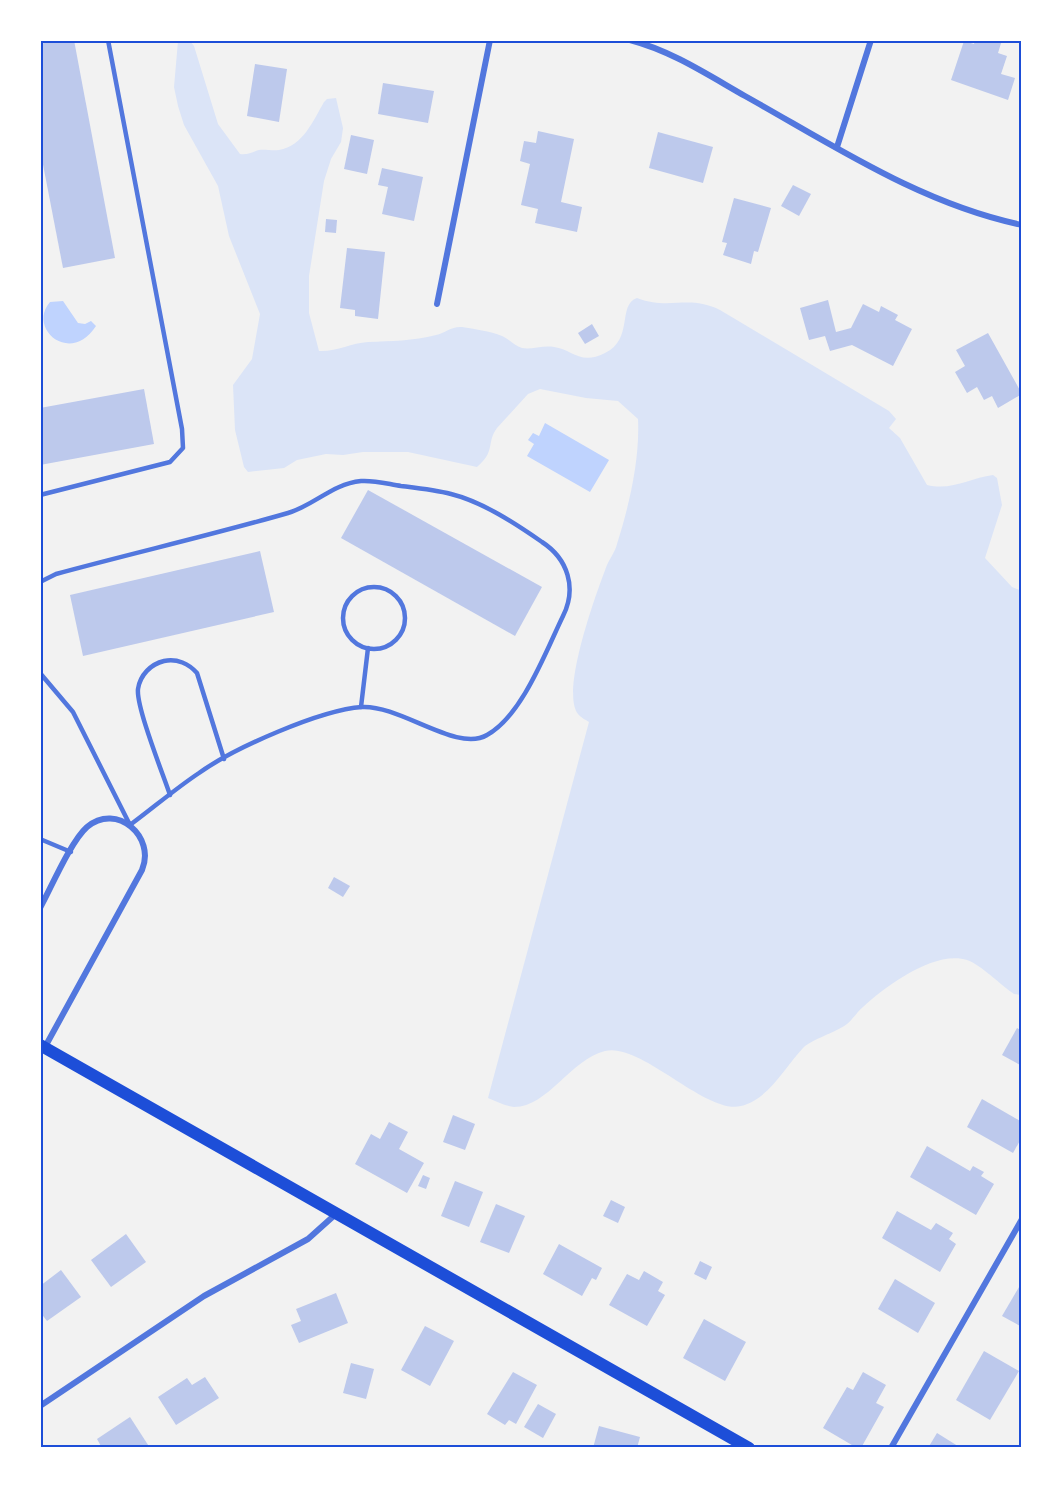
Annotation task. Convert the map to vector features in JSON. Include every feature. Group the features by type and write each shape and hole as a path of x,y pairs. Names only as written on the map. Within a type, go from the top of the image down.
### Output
{"main road":[{"path":"43,1046 748,1448"}],"street":[{"path":"437,304 490,40"},
{"path":"630,40 669,54 896,180 962,210 1022,225"},
{"path":"837,147 871,40"},
{"path":"41,907 83,831 94,822 116,819 130,825 144,842 144,864 43,1046"},
{"path":"40,1406 204,1296 308,1239 337,1212"},
{"path":"891,1448 1022,1219"}],"lane":[{"path":"40,495 170,462 183,448 182,429 108,40"},
{"path":"40,582 56,574 292,512 342,484 364,481 436,491 468,500 530,533 550,547 564,563 570,582 568,607 531,680 509,716 487,735 472,739 456,738 397,713 361,707 326,715 276,732 201,771 130,825 73,712 40,673"},
{"path":"380,587 392,591 400,601 405,614 404,626 393,642 381,648 368,648 350,638 344,626 343,612 349,599 359,590 380,587"},
{"path":"361,707 368,648"},
{"path":"170,795 138,698 141,679 152,666 164,661 178,661 190,666 197,674 224,759"},
{"path":"40,839 71,852"}],"shaded area":[{"path":"178,41 190,41 194,46 218,124 240,154 287,148 306,132 324,102 327,99 336,98 343,128 341,142 331,159 324,181 309,276 309,313 319,351 362,343 419,338 462,327 497,334 522,348 554,347 589,358 596,357 614,347 623,331 628,308 637,298 660,303 698,303 720,310 889,411 896,419 889,428 900,438 927,485 953,485 993,475 997,478 1002,505 985,558 1012,587 1022,591 1021,995 1014,994 984,970 967,960 954,958 925,965 884,990 847,1024 803,1048 768,1090 760,1097 741,1106 727,1106 710,1100 637,1057 620,1051 605,1051 593,1056 581,1063 549,1091 526,1105 514,1107 488,1098 589,722 578,714 574,702 577,664 596,596 616,547 626,514 633,483 638,419 618,401 586,398 540,389 528,394 497,428 487,456 477,467 408,452 363,452 343,455 326,454 297,460 284,468 248,472 244,467 235,430 233,385 252,359 260,314 229,236 218,186 184,125 178,106 174,87"}],"water":[{"path":"63,301 78,323 85,324 91,321 96,326 86,338 75,343 64,343 55,339 48,332 44,322 44,312 50,302"},
{"path":"545,423 609,460 590,492 527,456 534,444 528,440 533,433 539,436"}],"building":[{"path":"58,40 74,40 115,258 63,268 40,149 40,44"},
{"path":"975,40 1002,40 998,53 1007,56 1001,74 1015,78 1008,100 951,80 964,41 974,44"},
{"path":"255,64 287,69 279,122 247,116"},
{"path":"383,83 434,91 428,123 378,114"},
{"path":"538,131 574,139 561,202 582,207 577,232 535,223 538,209 521,205 530,164 520,161 524,141 536,143"},
{"path":"658,132 713,147 703,183 649,168"},
{"path":"351,135 374,140 367,174 344,169"},
{"path":"382,168 423,177 414,221 382,214 388,187 378,185"},
{"path":"793,185 811,194 799,216 781,206"},
{"path":"734,198 771,208 758,252 754,251 751,264 723,255 727,243 722,242"},
{"path":"326,219 337,220 336,233 325,232"},
{"path":"347,248 385,252 378,319 355,316 355,310 340,308"},
{"path":"828,300 836,332 851,328 863,304 879,312 881,306 898,315 895,320 912,329 893,366 852,345 830,351 825,336 809,340 800,308"},
{"path":"592,324 599,336 585,344 578,333"},
{"path":"988,333 1022,394 998,408 992,396 984,400 977,387 967,393 955,372 965,366 956,350"},
{"path":"144,389 154,444 40,465 40,408"},
{"path":"368,490 542,587 515,636 341,538"},
{"path":"260,551 274,612 83,656 70,595"},
{"path":"334,877 350,886 343,897 328,888"},
{"path":"1017,1028 1022,1031 1022,1066 1002,1055"},
{"path":"982,1099 1022,1122 1022,1137 1013,1153 967,1127"},
{"path":"453,1115 475,1124 465,1150 443,1142"},
{"path":"389,1122 408,1132 399,1149 424,1163 407,1193 355,1164 371,1134 380,1139"},
{"path":"927,1146 970,1171 973,1166 984,1172 981,1176 994,1184 976,1215 910,1177"},
{"path":"423,1175 430,1178 426,1189 418,1186"},
{"path":"455,1181 483,1192 469,1227 441,1216"},
{"path":"611,1200 625,1207 618,1223 603,1216"},
{"path":"496,1204 525,1216 509,1253 480,1242"},
{"path":"897,1211 931,1230 936,1223 953,1233 949,1239 956,1244 940,1272 882,1238"},
{"path":"126,1234 146,1262 111,1287 91,1260"},
{"path":"559,1244 602,1268 596,1280 592,1278 582,1296 543,1274"},
{"path":"700,1261 712,1267 706,1280 694,1274"},
{"path":"61,1270 81,1297 47,1321 40,1312 40,1286"},
{"path":"644,1271 663,1282 658,1291 665,1295 647,1326 609,1305 627,1274 639,1280"},
{"path":"895,1279 935,1303 918,1333 878,1309"},
{"path":"1022,1282 1022,1327 1002,1316"},
{"path":"336,1293 348,1323 299,1343 291,1325 301,1321 296,1309"},
{"path":"704,1319 746,1342 725,1381 683,1358"},
{"path":"425,1326 454,1341 430,1386 401,1370"},
{"path":"984,1351 1019,1371 990,1420 956,1400"},
{"path":"351,1363 374,1369 366,1399 343,1393"},
{"path":"513,1372 537,1385 516,1424 509,1420 505,1425 487,1414"},
{"path":"863,1372 886,1385 876,1403 884,1407 861,1448 857,1448 823,1428 847,1387 853,1390"},
{"path":"205,1377 219,1398 176,1425 158,1397 187,1378 192,1385"},
{"path":"538,1404 556,1414 543,1438 524,1427"},
{"path":"130,1417 150,1448 102,1448 97,1439"},
{"path":"599,1426 640,1437 637,1448 593,1448"},
{"path":"937,1433 961,1448 928,1448"}]}
